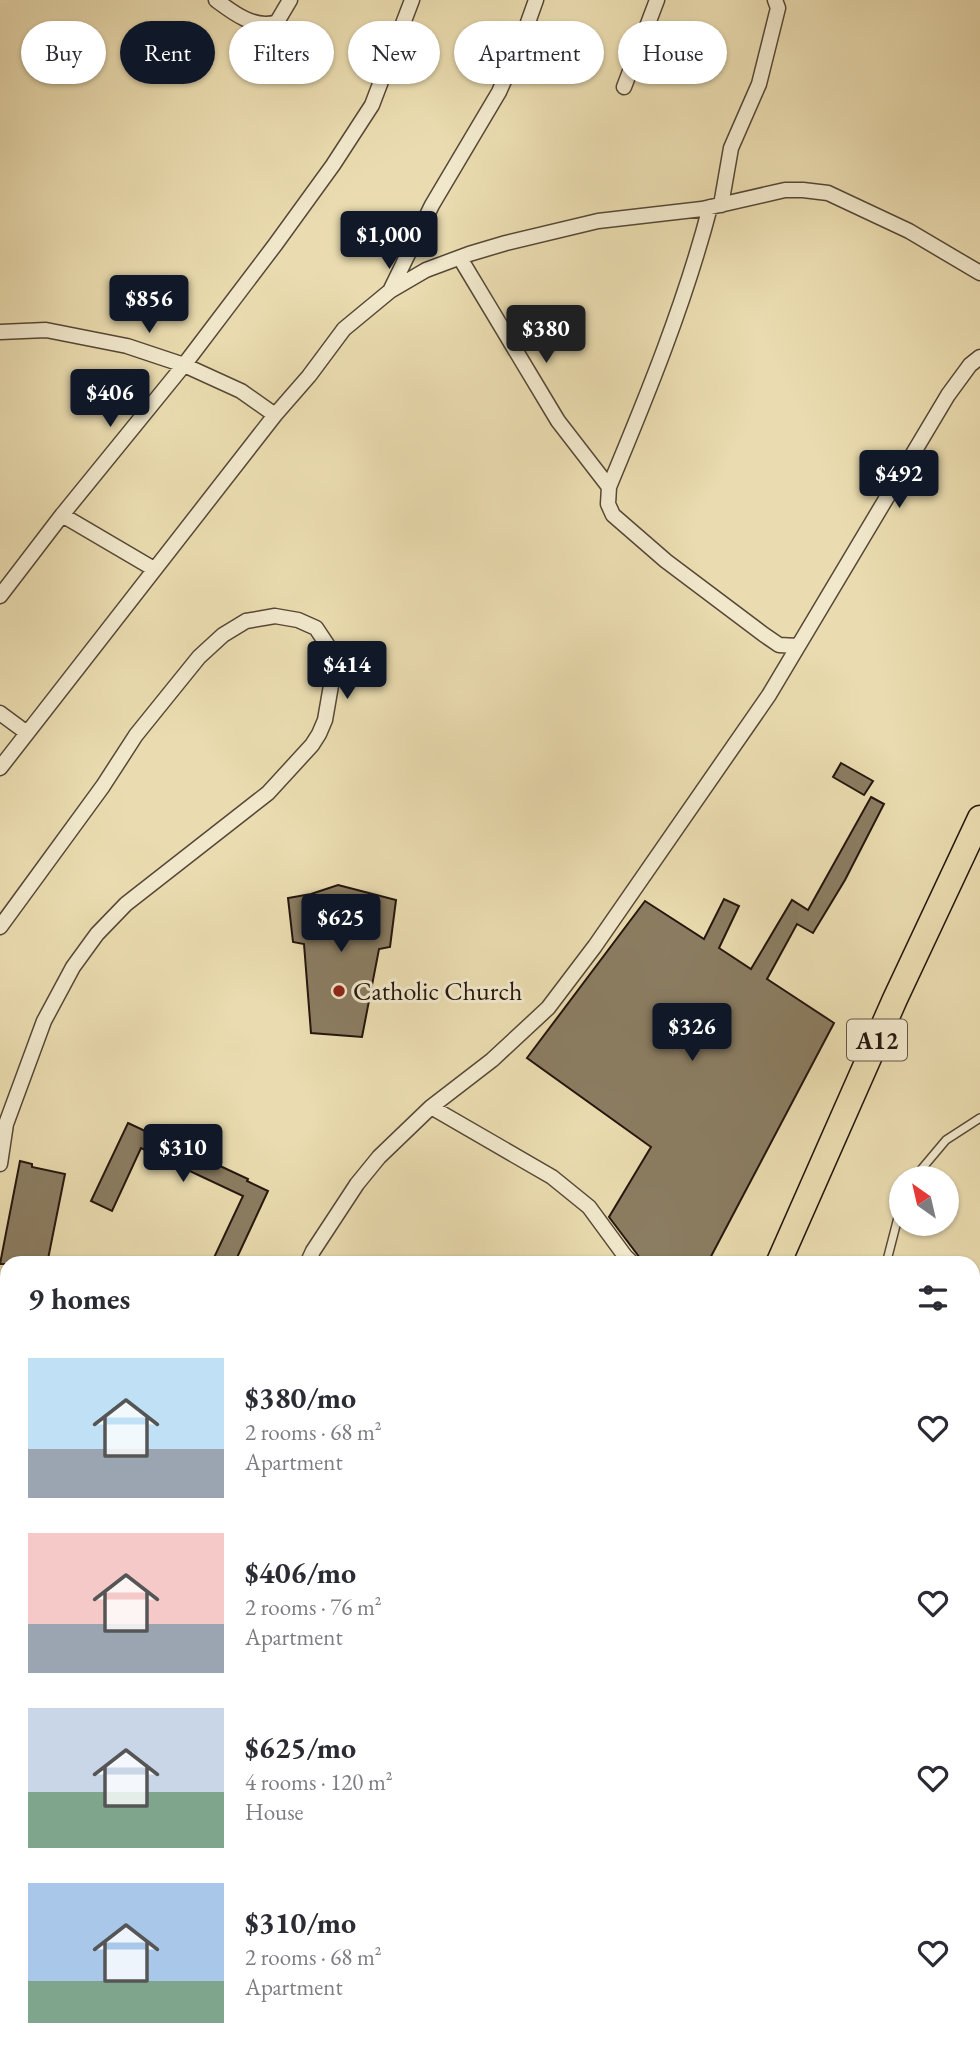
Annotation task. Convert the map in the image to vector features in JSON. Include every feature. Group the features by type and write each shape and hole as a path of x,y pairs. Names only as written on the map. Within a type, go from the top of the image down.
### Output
{"highway":[{"name":"A12","path":"782,1256 895,999 980,818"}],"street":[{"path":"216,0 231,12 263,24 276,22 290,0"},
{"path":"0,596 184,365 333,165 372,105 412,0"},
{"path":"390,290 432,205 499,92 536,0"},
{"path":"624,87 657,0"},
{"path":"775,0 778,8 759,84 731,148 715,206 610,487 608,504 613,515 666,561 763,634 779,645 798,646"},
{"path":"0,768 344,329 390,290 426,270 506,243 598,221 715,206 785,190 803,190 828,194 909,231 980,273"},
{"path":"460,258 558,421 610,487"},
{"path":"0,332 46,330 127,346 184,365 241,391 275,415"},
{"path":"311,1256 357,1184 379,1157 431,1108 492,1060 548,1008 595,946 769,695 948,395 970,365 980,357"},
{"path":"62,515 155,569"},
{"path":"0,927 103,786 136,735 199,657 223,635 246,621 275,616 298,620 316,628 328,646 332,674 325,720 319,734 268,793 136,897 97,934 74,967 44,1021 6,1124 0,1164"},
{"path":"0,713 27,733"},
{"path":"431,1108 552,1177 589,1207 625,1256"}],"lane":[{"path":"924,1166 946,1140 980,1118"},
{"path":"888,1256 893,1236"}],"building":[{"path":"841,763 873,781 864,795 833,777"},
{"path":"871,797 884,804 845,880 813,933 797,924 767,979 834,1023 711,1256 638,1256 609,1217 651,1147 527,1058 645,901 704,939 724,899 739,906 719,948 751,969 792,900 808,910"},
{"name":"Catholic Church","path":"338,885 396,900 390,947 379,949 362,1037 311,1033 304,944 293,942 288,898"},
{"path":"128,1123 268,1191 238,1256 215,1256 243,1196 141,1148 112,1211 91,1201"},
{"path":"20,1161 32,1164 32,1167 65,1174 49,1256 2,1256"}],"place":[{"name":"Catholic Church","path":"339,991"}]}
